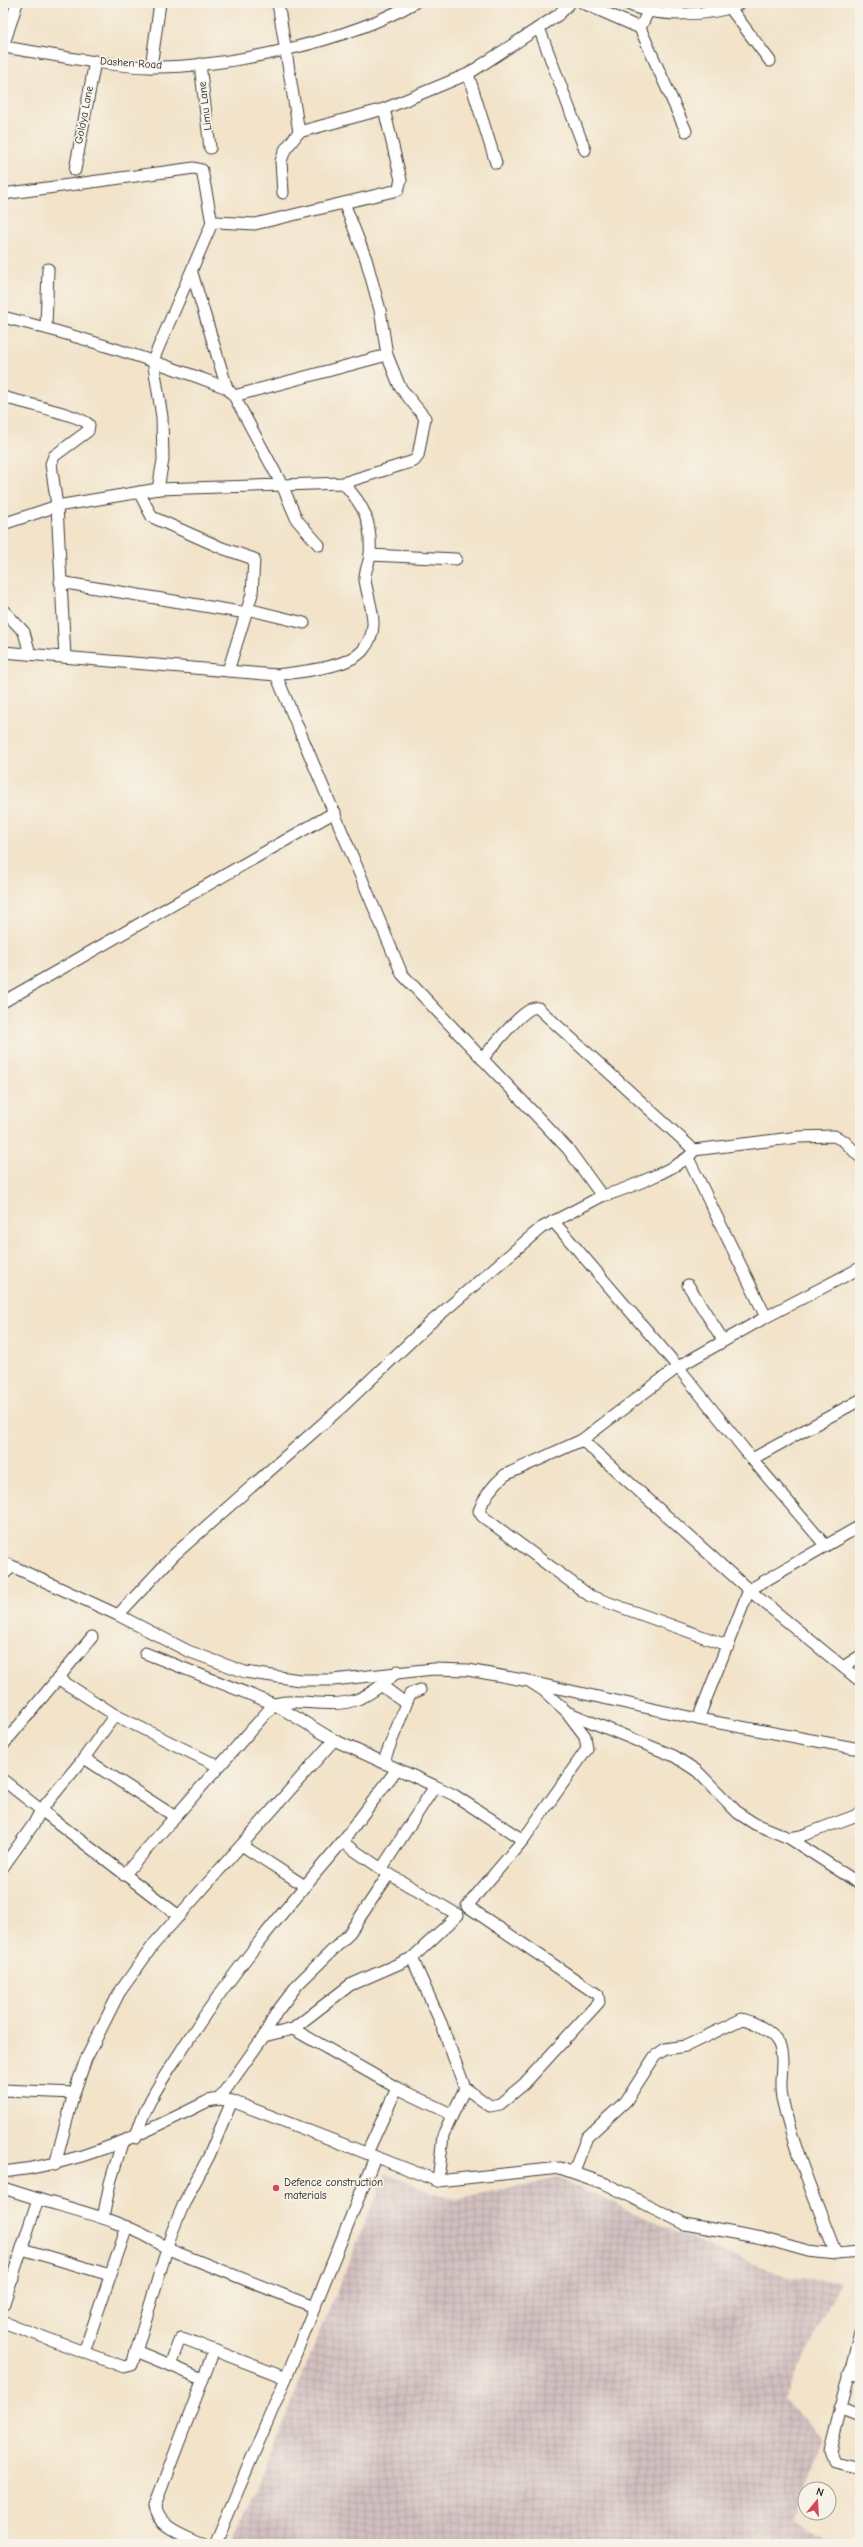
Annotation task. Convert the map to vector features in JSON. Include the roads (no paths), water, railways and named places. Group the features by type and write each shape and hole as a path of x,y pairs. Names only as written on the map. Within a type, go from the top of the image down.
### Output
{"street":[{"path":"3,47 17,3"},
{"path":"150,67 160,3"},
{"path":"278,3 284,50 299,132"},
{"name":"Dashen Road","path":"3,47 95,61 150,67 200,64 284,50 355,29 414,3"},
{"path":"283,193 281,161 285,150 299,132 384,109 468,74 558,15 570,3"},
{"path":"583,3 640,28 686,131"},
{"path":"626,3 648,12 680,14 730,8 741,3"},
{"path":"730,8 770,61"},
{"path":"640,28 648,12"},
{"path":"539,28 585,150"},
{"name":"Goldya Lane","path":"75,170 95,61"},
{"name":"Limu Lane","path":"200,64 210,148"},
{"path":"468,74 496,163"},
{"path":"212,223 255,224 395,191 401,187 401,180 384,109"},
{"path":"3,194 200,168 202,170 212,223 192,273 153,360 162,417 163,460 158,489"},
{"path":"3,524 57,506 158,489 343,483 414,461 418,456 425,418 400,387 387,355 380,310 366,259 344,202"},
{"path":"46,328 48,269"},
{"path":"192,273 231,392 282,485 297,520 319,544"},
{"path":"3,317 46,328 153,360 231,392 387,355"},
{"path":"3,397 67,415 86,422 89,425 88,431 52,460 57,506 65,657"},
{"path":"3,652 276,675 338,664 362,651 373,633 375,621 365,580 370,555 370,531 363,506 343,483"},
{"path":"139,492 152,517 222,548 254,559 254,580 247,611 228,671"},
{"path":"370,555 456,560"},
{"path":"60,582 247,611 304,622"},
{"path":"3,610 24,632 30,654"},
{"path":"276,675 402,974 482,1059 511,1086 568,1149 602,1196"},
{"path":"3,1002 335,812"},
{"path":"482,1059 520,1017 530,1008 538,1008 691,1154 766,1317"},
{"path":"118,1615 175,1554 338,1410 430,1323 541,1228 602,1196 624,1190 691,1154 798,1137 834,1136 844,1141 860,1157"},
{"path":"553,1221 678,1367 752,1459 825,1545"},
{"path":"729,1646 590,1596 482,1516 479,1511 482,1501 495,1483 505,1475 582,1440 678,1367 723,1340 860,1268"},
{"path":"688,1285 723,1340"},
{"path":"752,1459 860,1400"},
{"path":"582,1440 750,1590 860,1681"},
{"path":"698,1719 729,1646 750,1590 860,1526"},
{"path":"3,1576 8,1565 118,1615 188,1651 251,1673 300,1680 333,1680 433,1669 468,1670 529,1681 698,1719 860,1749"},
{"path":"3,1745 59,1679 92,1637"},
{"path":"145,1653 274,1704 334,1740 454,1795 523,1840"},
{"path":"843,1667 860,1656"},
{"path":"124,1875 174,1816 274,1704 292,1701 348,1702 359,1699 381,1686 398,1672"},
{"path":"59,1679 115,1715 218,1766"},
{"path":"264,2036 292,2029 350,1985 412,1958 467,1906 523,1840 587,1749 585,1736 567,1712 543,1690 529,1681"},
{"path":"381,1686 405,1703"},
{"path":"383,1762 405,1703 410,1694 420,1690"},
{"path":"567,1712 674,1756 697,1771 738,1813 755,1824 789,1838 860,1884"},
{"path":"3,1867 33,1825 45,1813 115,1715"},
{"path":"55,2165 74,2093 101,2026 119,1993 154,1944 243,1846 334,1740"},
{"path":"84,1758 174,1816"},
{"path":"136,2138 144,2111 205,2013 261,1937 342,1842 397,1769"},
{"path":"3,1780 179,1916"},
{"path":"219,2099 264,2036 276,2013 298,1984 348,1935 435,1786"},
{"path":"789,1838 801,1836 860,1814"},
{"path":"342,1842 458,1915"},
{"path":"243,1846 305,1886"},
{"path":"412,1958 441,2022 465,2088 490,2106 500,2104 524,2084 597,2005 600,1998 467,1906"},
{"path":"574,2171 587,2137 626,2101 655,2056 665,2049 686,2046 742,2019 747,2020 773,2035 781,2049 783,2055 780,2087 790,2131 836,2254"},
{"path":"292,2029 397,2088 451,2114"},
{"path":"215,2544 286,2378 397,2088"},
{"path":"438,2181 440,2148 451,2114 465,2088"},
{"path":"3,2090 74,2093"},
{"path":"3,2172 55,2165 136,2138 208,2101 219,2099 232,2100 438,2181 560,2168 574,2171 606,2184 685,2224 762,2238 808,2251 836,2254 860,2252"},
{"path":"3,2322 129,2367 136,2351 168,2249 185,2201 209,2156 232,2100"},
{"path":"104,2218 110,2183 122,2143"},
{"path":"3,2188 104,2218 148,2236 168,2249 314,2307"},
{"path":"3,2306 8,2277 22,2249 38,2199"},
{"path":"84,2352 127,2227"},
{"path":"22,2249 110,2275"},
{"path":"860,2333 830,2451 831,2460 860,2468"},
{"path":"170,2365 181,2338 286,2378"},
{"path":"204,2544 164,2523 158,2518 155,2505 214,2350"},
{"path":"136,2351 202,2379"},
{"path":"849,2373 860,2376"},
{"path":"840,2408 860,2416"}],"place":[{"name":"Defence construction materials","path":"276,2188"}]}
